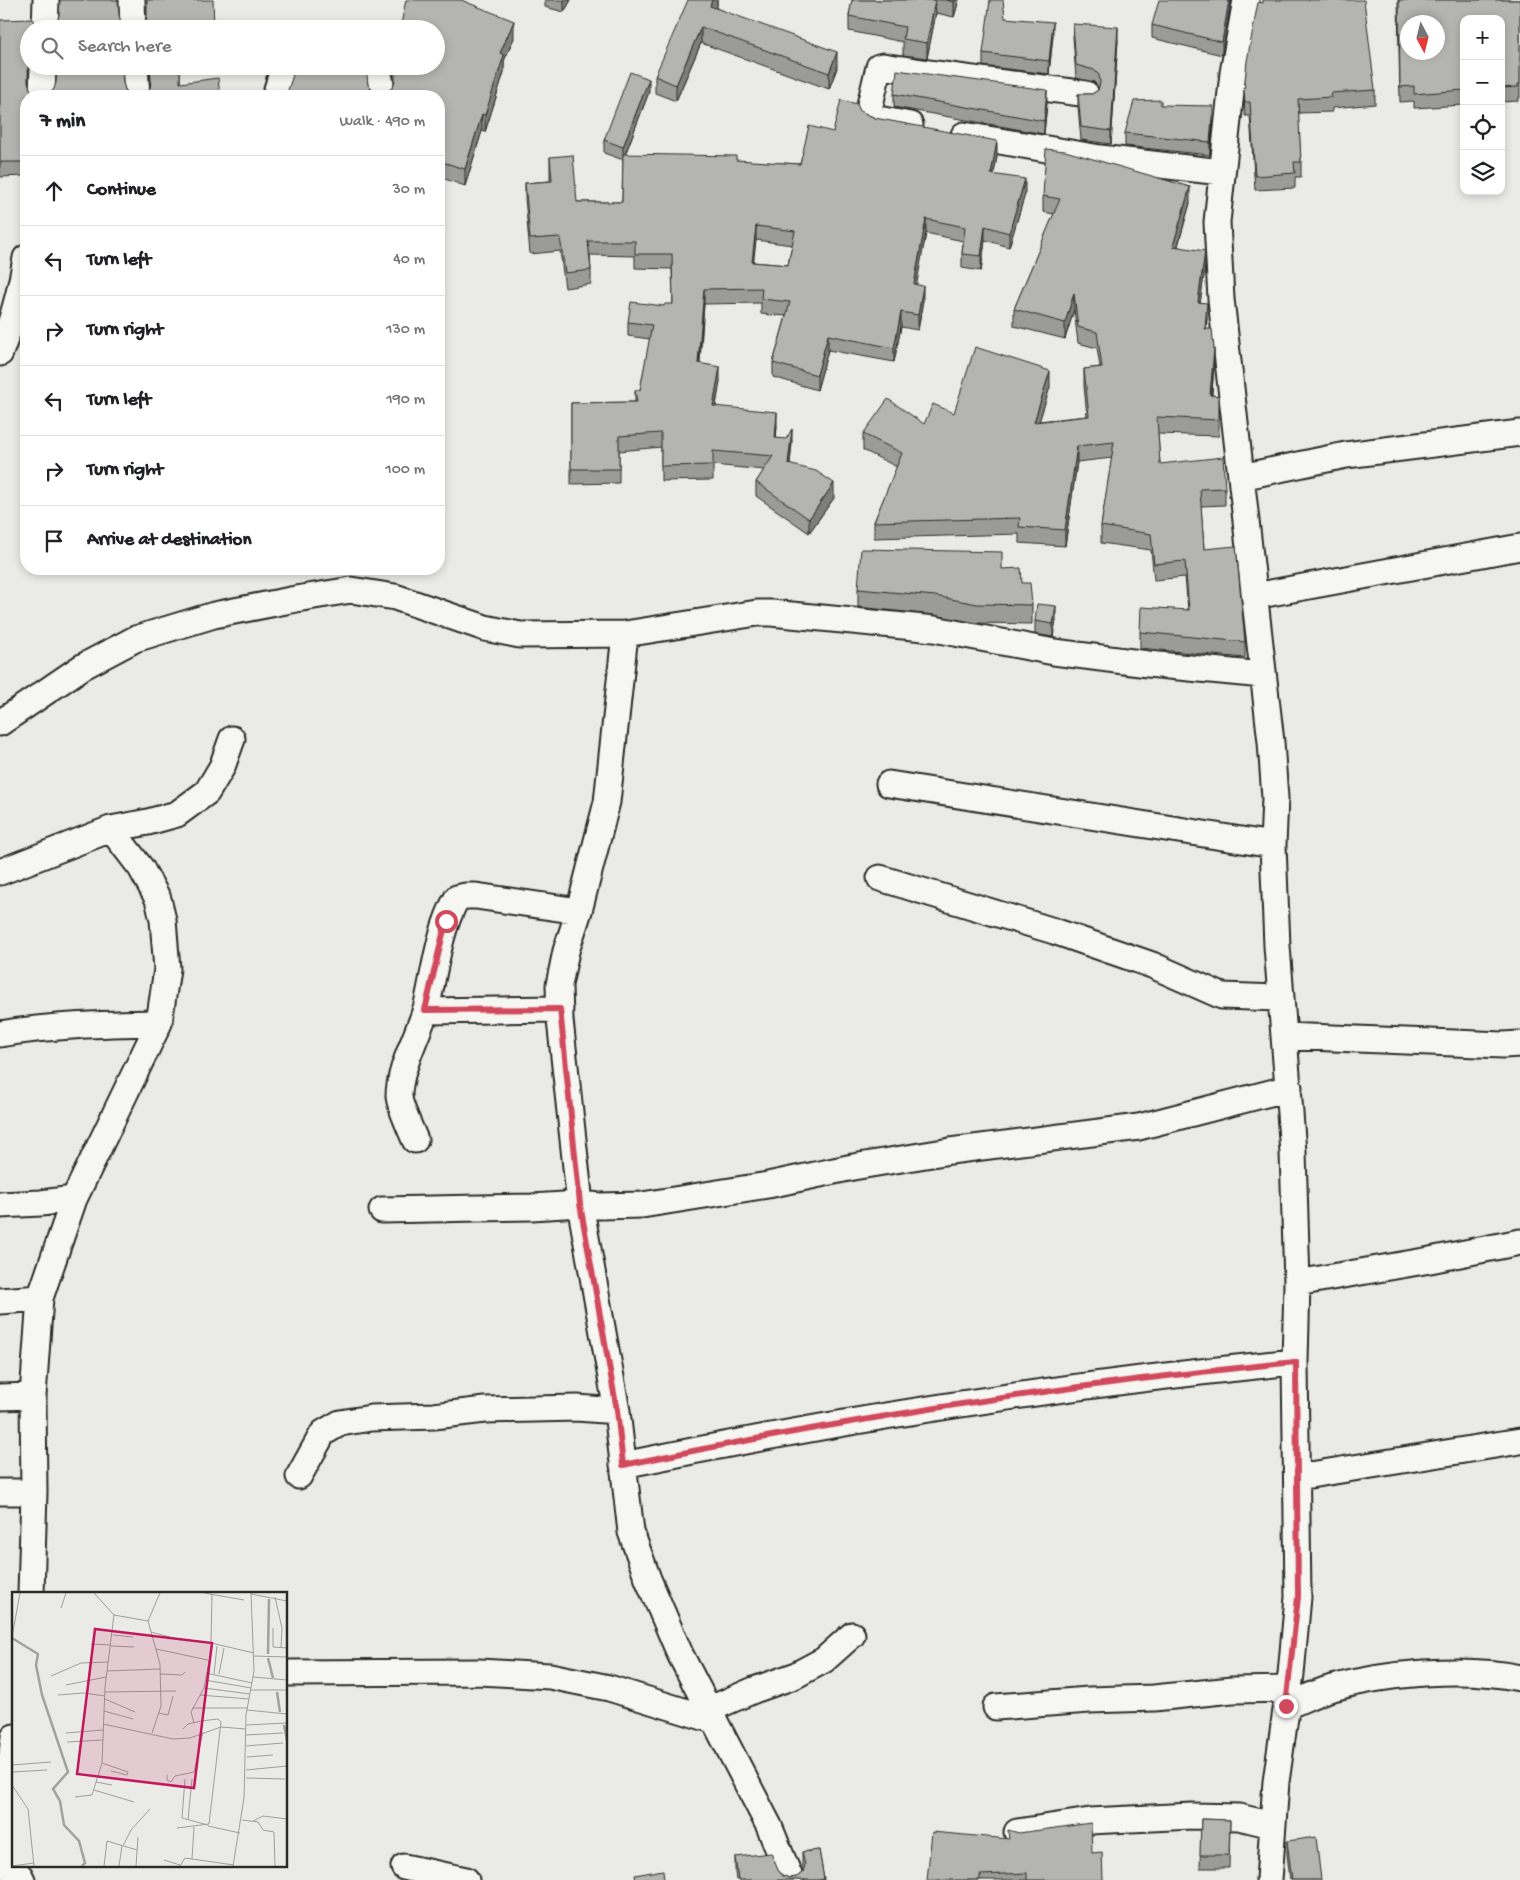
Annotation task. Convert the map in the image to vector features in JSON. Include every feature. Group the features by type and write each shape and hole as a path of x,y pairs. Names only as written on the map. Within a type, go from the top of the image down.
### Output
{"street":[{"path":"45,20 46,0"},
{"path":"132,0 133,20"},
{"path":"1246,0 1233,73 1217,222 1221,299 1271,742 1274,789 1273,845 1276,946 1293,1152 1297,1283 1298,1597 1288,1697 1276,1782 1269,1880"},
{"path":"1086,94 954,78 883,66 879,67 869,108 871,116 878,119 938,131 1100,158 1221,172"},
{"path":"42,90 43,75"},
{"path":"136,75 137,90"},
{"path":"277,90 281,75"},
{"path":"379,75 382,84 382,90"},
{"path":"0,352 20,296"},
{"path":"1241,477 1346,455 1520,433"},
{"path":"1254,596 1520,547"},
{"path":"0,722 82,667 135,639 214,614 296,598 351,590 396,597 485,628 520,635 625,634 757,613 771,613 934,629 1054,652 1148,664 1263,675"},
{"path":"625,634 607,802 559,985 580,1204 617,1410 631,1532 680,1654 769,1826 791,1880"},
{"path":"0,872 111,829 176,814 207,792 222,767 232,739"},
{"path":"889,784 1273,845"},
{"path":"31,1592 34,1492 33,1396 40,1298 74,1199 159,1023 167,968 163,920 158,899 141,868 111,829"},
{"path":"880,878 1054,930 1152,965 1222,996 1281,998"},
{"path":"414,1140 399,1098 402,1079 425,1010 446,921 457,898 476,896 579,911"},
{"path":"425,1010 560,1009"},
{"path":"0,1034 29,1029 84,1024 159,1023"},
{"path":"1284,1036 1503,1045 1520,1044"},
{"path":"382,1210 440,1210 580,1204 600,1206 642,1205 768,1185 854,1167 950,1151 1139,1127 1289,1088"},
{"path":"0,1205 74,1199"},
{"path":"1297,1283 1520,1242"},
{"path":"0,1301 40,1298"},
{"path":"623,1465 739,1441 879,1417 1179,1373 1296,1362"},
{"path":"0,1397 33,1396"},
{"path":"299,1476 323,1433 340,1423 372,1418 434,1416 485,1410 577,1408 617,1410"},
{"path":"1298,1478 1520,1441"},
{"path":"0,1492 34,1492"},
{"path":"288,1673 480,1672 550,1676 609,1688 712,1715 754,1690 794,1676 824,1660 852,1635"},
{"path":"996,1707 1089,1700 1154,1698 1232,1690 1288,1697 1384,1678 1443,1672 1504,1675 1520,1678"},
{"path":"0,1847 12,1753"},
{"path":"1017,1832 1090,1821 1192,1816 1239,1817 1272,1825"},
{"path":"0,1860 20,1876 22,1880"},
{"path":"404,1867 466,1880"}],"building":[{"path":"60,0 118,0 120,20 58,20"},
{"path":"147,0 213,0 214,20 146,20"},
{"path":"406,0 461,0 514,21 500,53 504,55 485,115 482,114 465,169 445,163 445,90 389,90 393,87 395,75 445,75 445,20 402,20"},
{"path":"688,0 712,0 710,6 837,52 829,73 701,27 676,85 655,76"},
{"path":"852,0 935,0 927,43 903,39 905,27 849,16"},
{"path":"990,0 1003,0 1005,18 1053,22 1049,61 983,53"},
{"path":"1159,0 1229,0 1222,42 1152,25"},
{"path":"1263,0 1364,0 1375,90 1331,93 1332,97 1298,99 1301,162 1294,162 1295,173 1255,176 1250,102 1245,102 1244,90 1247,61 1258,2 1263,3"},
{"path":"1399,0 1520,0 1520,84 1518,84 1518,87 1505,88 1505,15 1460,15 1460,90 1414,94 1414,86 1400,87"},
{"path":"32,19 33,20 20,20 20,75 28,75 31,90 20,90 20,162 0,162 0,20"},
{"path":"1073,24 1118,27 1111,131 1081,127 1078,94 1092,94 1098,90 1100,83 1099,75 1094,70 1076,65"},
{"path":"897,70 1047,90 1044,121 894,94"},
{"path":"630,72 649,79 623,147 604,140"},
{"path":"56,75 123,75 125,90 53,90"},
{"path":"151,75 180,75 180,83 218,78 219,90 148,90"},
{"path":"293,75 367,75 368,85 372,90 288,90"},
{"path":"841,100 857,104 860,111 875,118 997,141 991,174 1025,179 1009,233 985,226 981,256 962,254 965,227 926,219 914,284 923,286 918,315 901,312 894,348 828,335 817,375 773,363 790,302 761,299 762,288 704,289 698,363 720,367 713,406 777,412 775,438 786,439 792,429 788,464 816,471 834,483 809,519 756,482 773,456 713,451 713,465 661,466 661,433 619,436 619,469 571,469 571,403 637,402 635,390 640,390 652,325 628,322 631,302 664,306 665,304 673,304 672,254 635,254 635,241 588,241 591,270 565,273 560,237 530,239 525,183 552,181 550,157 573,155 577,202 622,202 623,154 736,156 736,160 800,164 809,126 833,132","holes":["756,226 795,231 788,265 752,262"]},
{"path":"1161,100 1161,105 1213,106 1210,142 1125,133 1134,101"},
{"path":"1046,149 1065,151 1190,187 1173,246 1205,251 1198,302 1207,303 1205,329 1212,329 1214,348 1210,395 1219,396 1219,420 1157,417 1160,464 1223,457 1225,488 1200,489 1204,549 1236,546 1245,642 1140,632 1141,607 1189,610 1185,561 1154,564 1151,534 1101,526 1114,442 1077,446 1065,530 1019,527 1020,518 874,522 902,453 863,434 888,399 924,424 933,404 954,413 975,347 1050,371 1034,422 1089,416 1084,369 1102,367 1097,332 1078,327 1074,293 1065,323 1014,309 1060,199 1043,196"},
{"path":"861,549 1002,552 1002,569 1021,568 1022,583 1030,583 1032,605 977,604 935,596 858,589"},
{"path":"1037,604 1056,606 1053,624 1035,621"},
{"path":"1201,1819 1230,1820 1229,1855 1200,1855"},
{"path":"1091,1823 1092,1853 1102,1852 1103,1880 1027,1880 1027,1873 980,1875 980,1880 927,1880 932,1832 1009,1839 1008,1830 1019,1833"},
{"path":"1316,1837 1321,1880 1292,1880 1287,1841"},
{"path":"819,1850 824,1879 738,1880 735,1857 771,1853 778,1870 783,1876 790,1878 797,1877 803,1872 805,1865 802,1852"},
{"path":"663,1870 664,1880 636,1880 635,1875"}],"route":[{"path":"446,921 425,1010 560,1009 580,1204 617,1410 623,1465 739,1441 971,1403 1179,1373 1296,1362 1298,1597 1286,1706"}]}
